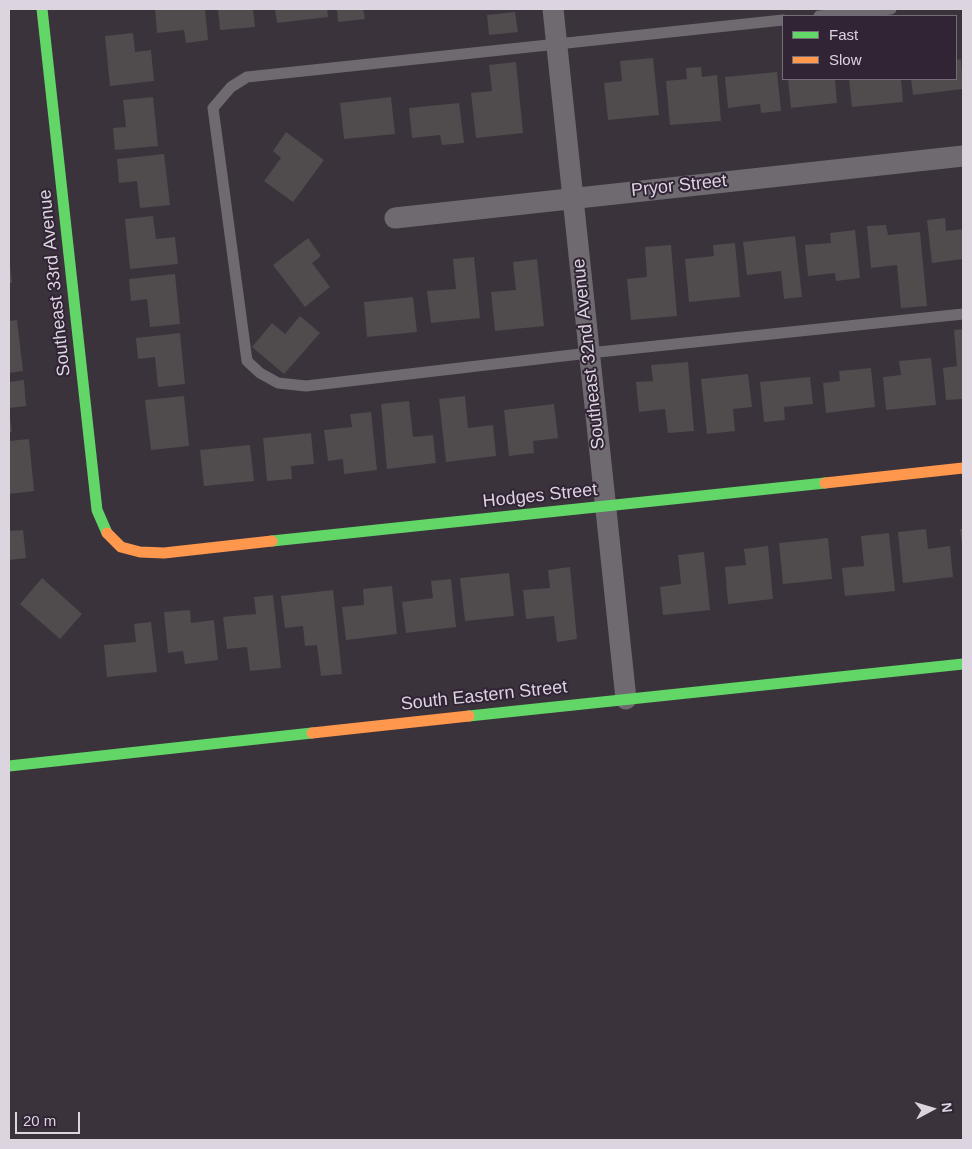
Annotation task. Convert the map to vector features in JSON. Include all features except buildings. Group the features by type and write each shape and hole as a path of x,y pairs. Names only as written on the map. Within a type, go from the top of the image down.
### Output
{"street":[{"name":"Southeast 33rd Avenue","path":"42,9 97,510 107,533 121,546"},
{"name":"Southeast 32nd Avenue","path":"553,9 626,699"},
{"name":"Pryor Street","path":"395,218 572,197 963,156"},
{"name":"Hodges Street","path":"121,546 140,552 164,553 963,468"},
{"name":"South Eastern Street","path":"9,766 963,664"}],"lane":[{"path":"829,15 891,9"},
{"path":"782,20 248,77 231,87 212,108 247,361 260,373 278,384 306,386 589,353 963,314"}],"traffic: fast":[{"path":"42,9 97,510 107,533"},
{"path":"272,541 825,483"},
{"path":"469,716 963,664"},
{"path":"9,766 312,733"}],"traffic: slow":[{"path":"825,483 963,468"},
{"path":"107,533 121,547 140,552 164,553 272,541"},
{"path":"312,733 469,716"}]}
